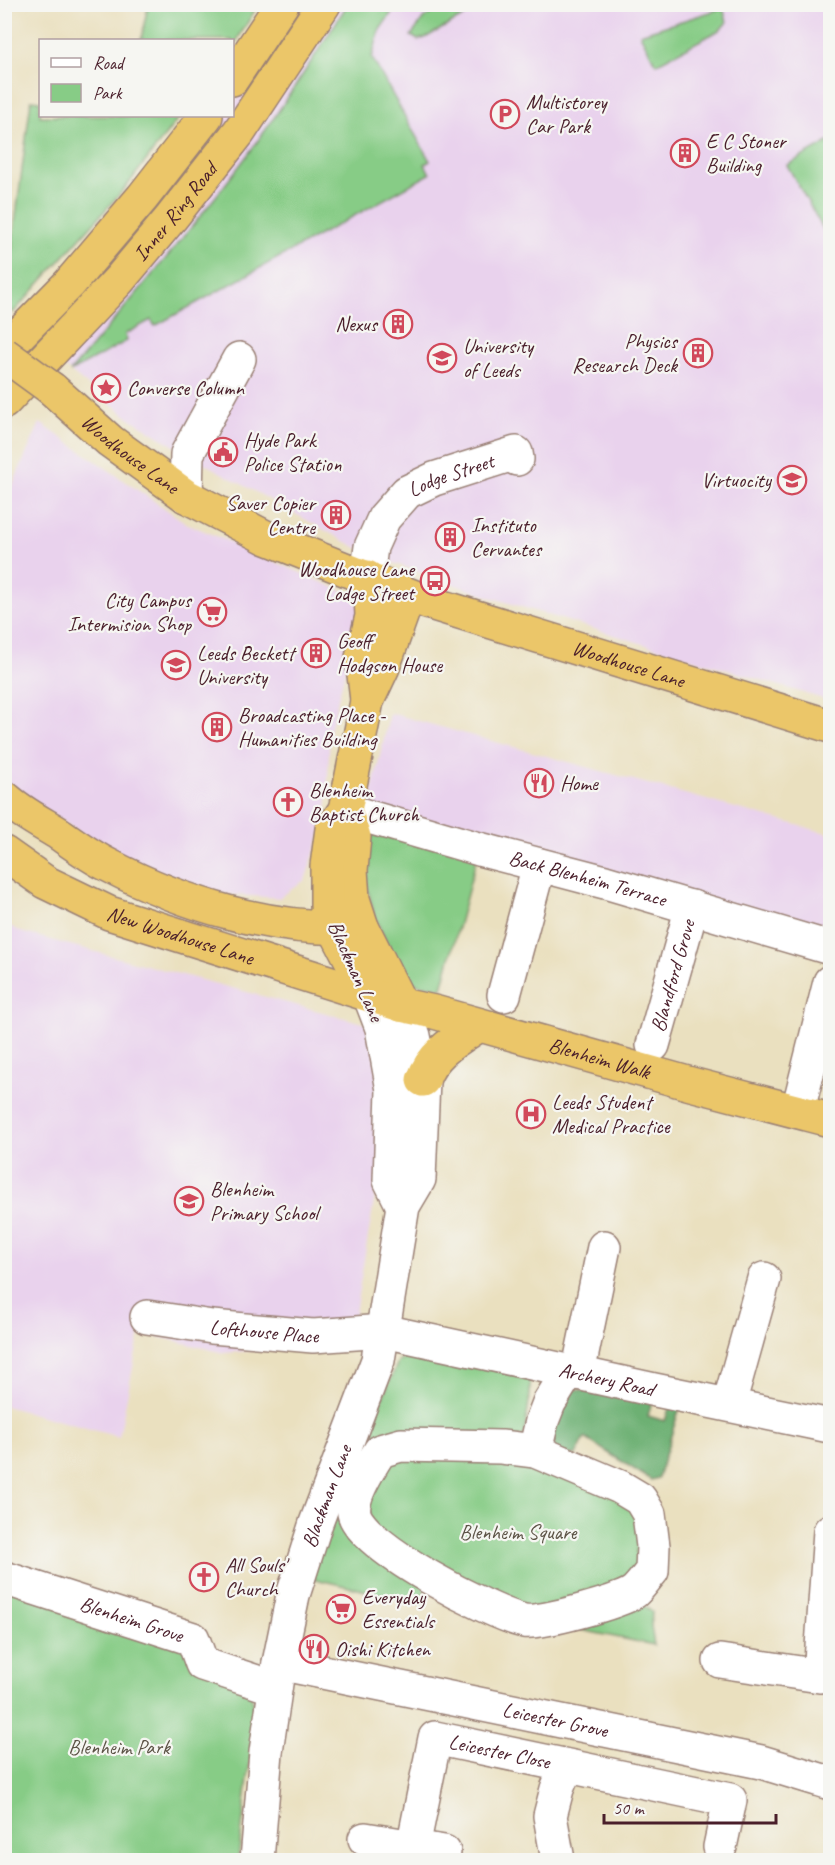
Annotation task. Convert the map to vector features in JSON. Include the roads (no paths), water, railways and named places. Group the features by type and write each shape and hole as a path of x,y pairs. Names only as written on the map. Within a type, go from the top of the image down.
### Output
{"highway":[{"path":"234,76 282,4"},
{"name":"Inner Ring Road","path":"5,402 119,280 171,218 239,132 324,4"},
{"name":"Inner Ring Road","path":"4,352 69,284 142,198 205,117"},
{"name":"Woodhouse Lane","path":"4,352 52,389 110,441 186,496 267,538 369,586 416,605 831,726"},
{"name":"Blackman Lane","path":"367,701 362,658 372,616 369,586"},
{"name":"Blackman Lane","path":"350,918 327,906 327,866 332,829 345,810 367,701 416,605"},
{"path":"4,797 107,865 197,904 252,918 350,918 373,923 404,986 412,1008"},
{"name":"Blackman Lane","path":"345,810 354,837 350,918 369,994"},
{"name":"New Woodhouse Lane","path":"4,853 45,882 109,914 369,994"},
{"path":"252,918 287,909 302,902 327,866"},
{"path":"4,867 45,882"},
{"name":"Blenheim Walk","path":"369,994 412,1008 831,1120"},
{"path":"423,1080 427,1067 442,1050 479,1025"}],"street":[{"path":"186,496 187,454 239,359"},
{"name":"Lodge Street","path":"369,586 370,547 384,518 407,492 434,479 516,453 517,459"},
{"name":"Back Blenheim Terrace","path":"345,810 831,948"},
{"path":"504,995 539,865"},
{"name":"Blandford Grove","path":"653,1045 692,907"},
{"path":"798,1110 831,982"},
{"name":"Blackman Lane","path":"369,994 382,1028 393,1090 390,1180 403,1206"},
{"name":"Blackman Lane","path":"257,1860 266,1752 277,1675 293,1595 316,1523 378,1360 403,1206 419,1179 423,1080 414,1036 412,1008"},
{"path":"535,1451 549,1403 573,1372 604,1247"},
{"path":"729,1404 764,1279"},
{"name":"Lofthouse Place","path":"147,1317 212,1327 312,1336 384,1331"},
{"name":"Archery Road","path":"384,1331 831,1426"},
{"path":"401,1445 501,1447 535,1451 620,1487 640,1499 649,1514 653,1546 652,1571 633,1592 590,1609 526,1621 473,1601 428,1577 370,1536 357,1522 354,1511 361,1483 380,1451 401,1445"},
{"path":"720,1661 820,1676 831,1531"},
{"name":"Blenheim Grove","path":"4,1578 193,1639 202,1664 277,1675"},
{"name":"Leicester Grove","path":"277,1675 761,1762 831,1783"},
{"name":"Leicester Close","path":"365,1839 429,1850 435,1738 730,1800 720,1847"},
{"name":"Leicester Close","path":"558,1860 550,1816 566,1767"}],"place":[{"name":"Multistorey Car Park","path":"505,114"},
{"name":"E C Stoner Building","path":"685,153"},
{"name":"Nexus","path":"398,324"},
{"name":"Physics Research Deck","path":"698,353"},
{"name":"University of Leeds","path":"442,358"},
{"name":"Converse Column","path":"106,388"},
{"name":"Hyde Park Police Station","path":"223,452"},
{"name":"Virtuocity","path":"792,480"},
{"name":"Saver Copier Centre","path":"336,515"},
{"name":"Instituto Cervantes","path":"450,537"},
{"name":"Woodhouse Lane Lodge Street","path":"435,581"},
{"name":"City Campus Intermision Shop","path":"212,612"},
{"name":"Geoff Hodgson House","path":"316,653"},
{"name":"Leeds Beckett University","path":"176,665"},
{"name":"Broadcasting Place - Humanities Building","path":"217,727"},
{"name":"Home","path":"539,783"},
{"name":"Blenheim Baptist Church","path":"288,802"},
{"name":"Leeds Student Medical Practice","path":"531,1114"},
{"name":"Blenheim Primary School","path":"189,1201"},
{"name":"All Souls' Church","path":"204,1577"},
{"name":"Everyday Essentials","path":"341,1609"},
{"name":"Oishi Kitchen","path":"314,1649"}],"park label":[{"name":"Blenheim Square","path":"518,1532"},
{"name":"Blenheim Park","path":"119,1747"}]}
